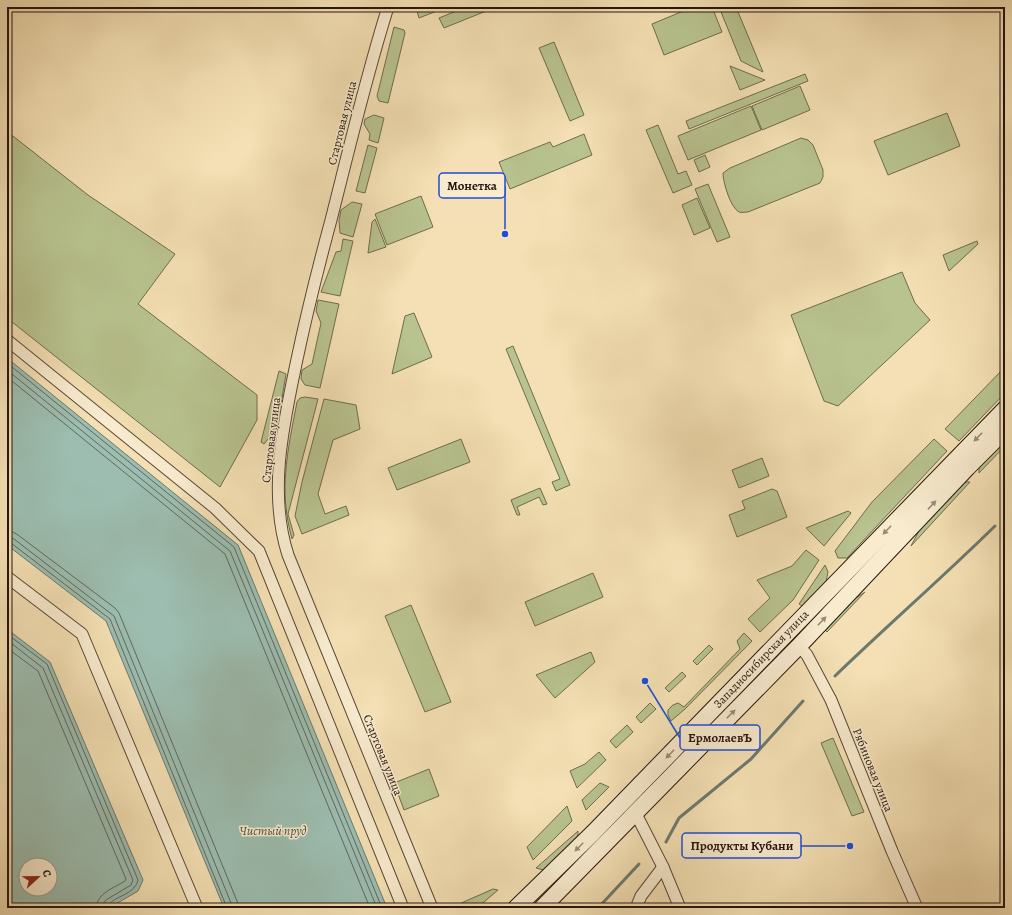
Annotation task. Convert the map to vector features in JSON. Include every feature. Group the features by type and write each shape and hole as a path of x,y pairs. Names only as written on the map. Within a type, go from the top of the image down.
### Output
{"main road":[{"name":"Западносибирская улица","path":"516,908 593,833 1005,409"},
{"name":"Западносибирская улица","path":"542,908 799,646 967,468 1005,430"}],"street":[{"name":"Стартовая улица","path":"388,7 365,83 299,348 283,432 278,473 278,509 282,535 288,555 432,908"},
{"path":"7,340 215,508 259,551 403,908"},
{"path":"7,577 82,634 197,908"},
{"name":"Рябиновая улица","path":"799,646 807,655 831,700 892,851 917,908"},
{"path":"635,812 663,867 680,908"},
{"path":"636,908 641,896 663,867"}],"green space":[{"path":"447,7 419,18 416,8"},
{"path":"466,7 496,7 444,28 439,18"},
{"path":"693,7 712,7 722,32 664,55 652,24"},
{"path":"719,7 736,7 763,72 741,61"},
{"path":"394,27 404,30 405,33 388,103 379,101 377,96"},
{"path":"554,42 584,115 570,121 539,48"},
{"path":"730,66 765,80 740,90"},
{"path":"805,74 808,81 689,129 686,121"},
{"path":"800,86 810,110 762,130 752,106"},
{"path":"751,106 761,130 688,160 678,136"},
{"path":"947,113 960,146 888,175 874,141"},
{"path":"374,115 384,118 378,143 369,140 370,134 364,124 365,119"},
{"path":"658,125 678,174 686,171 692,185 673,193 646,130"},
{"path":"7,126 9,133 88,195 175,254 138,304 257,395 257,420 220,487 7,318"},
{"path":"584,134 592,155 510,189 499,162 550,142 553,147"},
{"path":"801,138 808,140 813,145 823,170 823,177 820,183 748,212 740,212 736,209 728,194 723,173 730,168"},
{"path":"368,145 377,148 365,193 356,191"},
{"path":"705,155 710,167 699,172 694,160"},
{"path":"708,184 730,237 717,242 695,189"},
{"path":"421,196 433,227 387,245 375,214"},
{"path":"697,198 710,228 694,235 682,205"},
{"path":"352,202 362,204 353,237 340,233 339,220 341,210"},
{"path":"375,219 386,247 368,253 372,222"},
{"path":"343,239 353,241 340,296 321,292 336,252 341,251"},
{"path":"977,241 978,244 949,271 943,255"},
{"path":"902,272 915,303 930,320 838,406 824,401 791,315"},
{"path":"318,300 339,304 320,388 305,385 301,379 302,370 312,364 321,323 316,311"},
{"path":"414,313 432,357 392,374 405,316"},
{"path":"513,346 570,485 556,491 552,482 560,479 506,349"},
{"path":"1005,367 1005,393 959,441 945,429"},
{"path":"279,371 286,374 277,428 264,444 261,442"},
{"path":"305,397 318,399 288,514 294,535 292,539 285,501 287,458 297,402 300,398"},
{"path":"324,399 356,405 360,429 333,440 318,494 325,514 346,506 349,515 302,534 295,516 302,482"},
{"path":"461,439 470,462 397,490 388,468"},
{"path":"934,439 947,451 847,558 838,558 835,551 872,502"},
{"path":"1005,441 1005,446 979,473 979,468"},
{"path":"762,458 769,476 739,488 732,470"},
{"path":"964,482 970,482 911,546 920,529"},
{"path":"540,488 547,504 543,505 539,497 517,507 520,515 517,515 511,500"},
{"path":"772,489 777,491 787,517 737,537 729,515 745,509 742,501"},
{"path":"848,511 851,513 824,546 806,528"},
{"path":"806,550 819,560 793,600 760,632 748,619 770,598 757,580 792,566"},
{"path":"825,565 828,572 826,582 802,606 799,604"},
{"path":"593,573 603,597 535,626 525,602"},
{"path":"865,592 827,632 824,629 850,602"},
{"path":"411,605 451,702 425,712 385,616"},
{"path":"744,633 752,641 685,709 671,721 668,715 668,710 673,705 678,703 684,707 740,649 737,641"},
{"path":"709,645 713,649 697,665 693,661"},
{"path":"591,652 595,662 555,698 536,675"},
{"path":"682,672 686,676 669,692 665,688"},
{"path":"650,703 656,709 641,723 636,717"},
{"path":"627,725 633,732 616,748 610,741"},
{"path":"833,738 864,812 852,816 821,743"},
{"path":"599,752 606,760 577,788 570,771 585,764"},
{"path":"429,769 439,796 404,810 394,783"},
{"path":"600,783 609,787 586,810 582,800"},
{"path":"567,806 572,821 533,860 527,847"},
{"path":"578,831 578,838 547,871 536,868"},
{"path":"493,889 498,890 477,908 450,908"}],"water":[{"name":"Чистый пруд","path":"7,358 238,545 387,908 224,908 106,621 7,545"},
{"path":"7,629 50,662 143,880 138,891 109,908 7,908"}],"waterway":[{"path":"835,676 995,526"},
{"path":"666,842 679,818 751,759 803,701"},
{"path":"598,908 639,864"}],"place":[{"name":"Монетка","path":"505,234"},
{"name":"ЕрмолаевЪ","path":"645,681"},
{"name":"Продукты Кубани","path":"850,846"}]}
